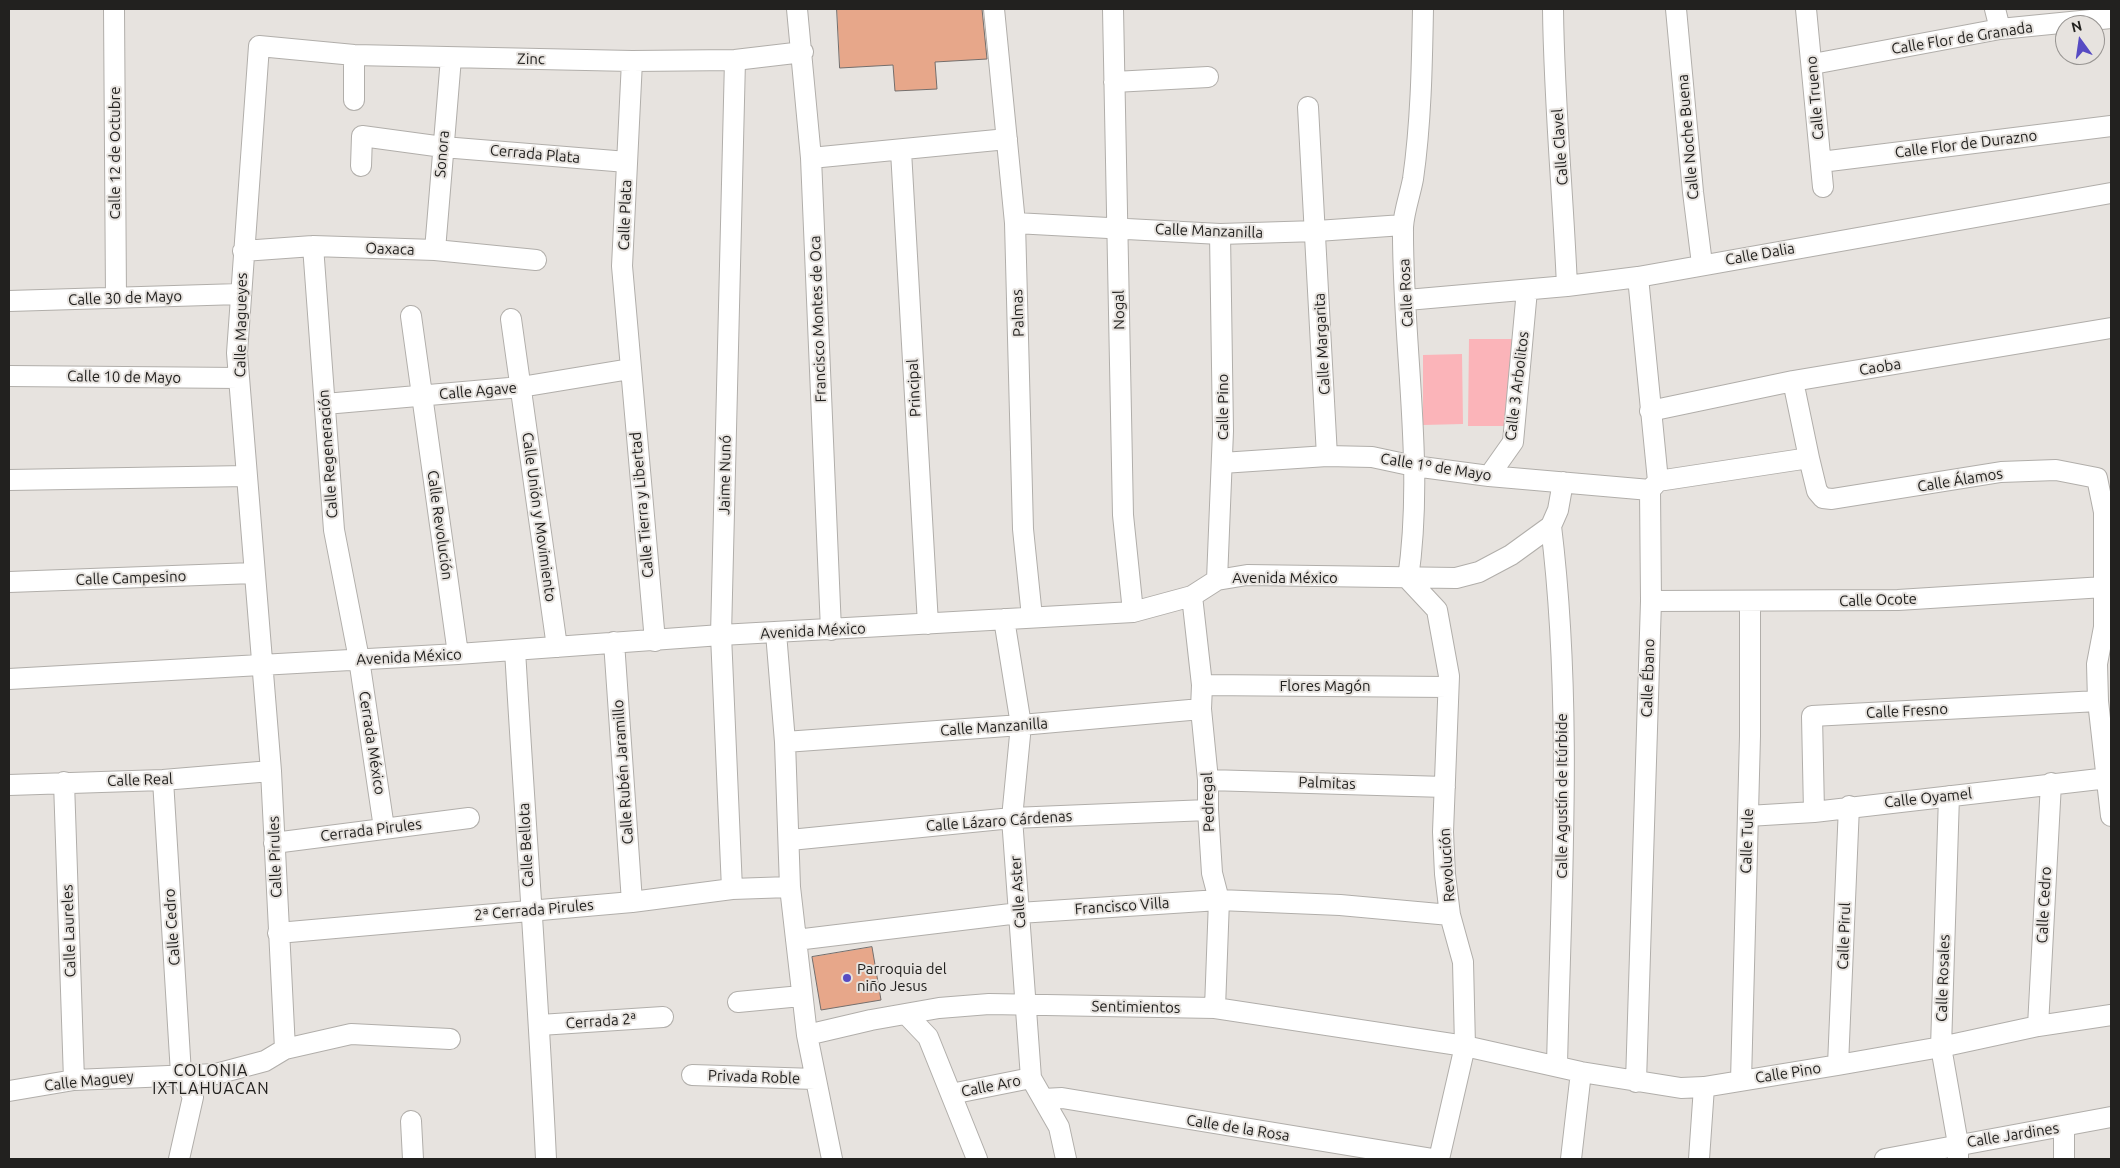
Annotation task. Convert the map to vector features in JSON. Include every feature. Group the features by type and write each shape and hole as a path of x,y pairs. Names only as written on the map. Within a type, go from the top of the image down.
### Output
{"street":[{"name":"Calle 12 de Octubre","path":"114,9 116,298"},
{"name":"Francisco Montes de Oca","path":"797,9 803,52 811,158 831,630"},
{"name":"Palmas","path":"994,9 1015,223 1023,529 1032,617"},
{"name":"Nogal","path":"1113,9 1123,515 1133,612"},
{"name":"Calle Rosa","path":"1408,579 1412,549 1414,466 1403,225 1412,179 1421,84 1423,9"},
{"name":"Calle Clavel","path":"1553,9 1553,64 1567,286"},
{"name":"Calle Noche Buena","path":"1676,9 1693,192 1702,264"},
{"name":"Calle Trueno","path":"1806,9 1813,64 1823,187"},
{"path":"1995,9 2000,29"},
{"name":"Calle Flor de Granada","path":"1813,64 2000,29 2055,22"},
{"name":"Zinc","path":"259,46 354,55 632,61 735,60 803,52"},
{"name":"Calle Magueyes","path":"259,46 237,353 261,665"},
{"path":"354,55 354,100"},
{"name":"Sonora","path":"435,250 450,58"},
{"name":"Jaime Nunó","path":"732,889 721,635 735,60"},
{"name":"Calle Plata","path":"630,370 622,266 632,61"},
{"path":"1114,82 1208,77"},
{"name":"Calle Margarita","path":"1308,107 1316,232 1326,456"},
{"name":"Calle Flor de Durazno","path":"1821,162 2111,126"},
{"name":"Cerrada Plata","path":"360,166 362,136 442,147 627,162"},
{"path":"811,158 901,151 1007,138"},
{"name":"Principal","path":"901,151 928,624"},
{"name":"Calle Dalia","path":"1407,300 1527,290 1638,277 1702,264 2111,193"},
{"name":"Calle Manzanilla","path":"1015,223 1220,234 1316,232 1403,225"},
{"name":"Calle Pino","path":"1216,580 1224,431 1220,234"},
{"name":"Oaxaca","path":"243,251 313,246 435,250 536,260"},
{"name":"Calle Regeneración","path":"313,246 334,530 359,659"},
{"name":"Calle Ébano","path":"1636,1082 1654,486 1650,411 1638,277"},
{"name":"Calle 3 Arbolitos","path":"1489,476 1513,442 1527,290"},
{"name":"Calle 30 de Mayo","path":"9,301 240,294"},
{"name":"Calle Revolución","path":"411,316 458,654"},
{"name":"Calle Unión y Movimiento","path":"511,318 557,647"},
{"name":"Caoba","path":"1650,411 1793,381 2111,328"},
{"name":"Calle Agave","path":"324,404 521,387 630,370"},
{"name":"Calle Tierra y Libertad","path":"630,370 655,641"},
{"name":"Calle 10 de Mayo","path":"9,376 239,378"},
{"name":"Calle Álamos","path":"1793,381 1817,491 1823,498 1832,499 2001,472 2056,470 2098,478 2108,514"},
{"name":"Calle 1º de Mayo","path":"1222,462 1326,456 1372,457 1414,466 1489,476 1563,482 1654,486"},
{"path":"1654,486 1810,458"},
{"path":"9,480 247,476"},
{"path":"1551,526 1558,510 1563,482"},
{"path":"2108,514 2104,627 2097,664 2098,701 2111,816"},
{"name":"Avenida México","path":"9,679 458,654 721,635 1133,612 1192,596 1216,580 1247,576 1456,578 1479,572 1512,555 1551,526"},
{"name":"Calle Agustín de Itúrbide","path":"1551,526 1555,562 1565,770 1557,1066"},
{"name":"Calle Campesino","path":"9,582 254,573"},
{"name":"Revolución","path":"1408,579 1438,610 1448,686 1444,841 1450,914 1463,962 1465,1046 1439,1159"},
{"name":"Calle Ocote","path":"1651,602 1898,600 2104,587"},
{"name":"Pedregal","path":"1192,596 1202,685 1212,873 1219,900 1215,1008"},
{"name":"Calle Tule","path":"1741,1081 1748,816 1750,602"},
{"name":"Calle Aster","path":"1004,619 1021,725 1012,818 1031,1078 1059,1127 1066,1159"},
{"path":"776,633 785,742 790,840 790,887 801,996 815,1079 832,1159"},
{"name":"Calle Rubén Jaramillo","path":"614,642 632,902"},
{"name":"Calle Bellota","path":"515,650 530,911 540,1025 546,1159"},
{"name":"Cerrada México","path":"359,659 384,828"},
{"name":"Calle Pirules","path":"261,665 271,772 285,1049"},
{"name":"Flores Magón","path":"1202,685 1448,686"},
{"name":"Calle Fresno","path":"1814,812 1812,716 2098,701"},
{"name":"Calle Manzanilla","path":"785,742 1021,725 1202,709"},
{"name":"Calle Real","path":"9,785 163,780 271,772"},
{"name":"Calle Oyamel","path":"1748,816 1814,812 1849,806 2108,778"},
{"name":"Calle Cedro","path":"163,780 181,1074"},
{"name":"Palmitas","path":"1208,780 1446,787"},
{"name":"Calle Laureles","path":"64,782 74,1080"},
{"name":"Calle Cedro","path":"2038,1026 2051,783"},
{"name":"Calle Rosales","path":"1949,796 1941,1047 1958,1152"},
{"name":"Calle Pirul","path":"1838,1065 1849,806"},
{"name":"Calle Lázaro Cárdenas","path":"790,840 1012,818 1208,810"},
{"name":"Cerrada Pirules","path":"274,843 469,818"},
{"name":"2ª Cerrada Pirules","path":"278,933 632,902 732,889 790,887"},
{"name":"Francisco Villa","path":"796,940 1019,913 1219,900 1340,905 1450,914"},
{"path":"738,1002 801,996"},
{"name":"Sentimientos","path":"808,1036 871,1020 947,1008 1027,1004 1215,1008 1465,1046"},
{"path":"906,1014 928,1037 977,1159"},
{"name":"Calle Pino","path":"1465,1046 1581,1072 1636,1082 1681,1088 1704,1088 1941,1047 2038,1026 2111,1015"},
{"name":"Cerrada 2ª","path":"540,1025 663,1017"},
{"name":"Calle Maguey","path":"9,1091 74,1080 216,1074 265,1061 285,1049 351,1034 450,1039"},
{"path":"1571,1159 1581,1072"},
{"path":"179,1159 192,1096 181,1074"},
{"name":"Privada Roble","path":"692,1075 815,1079"},
{"name":"Calle Aro","path":"951,1094 1031,1078"},
{"path":"1699,1159 1704,1088"},
{"name":"Calle de la Rosa","path":"1043,1099 1062,1098 1433,1159"},
{"name":"Calle Jardines","path":"1885,1159 1958,1152 2111,1118"},
{"path":"411,1121 413,1159"},
{"path":"2064,1127 2064,1159"}],"shaded area":[{"path":"1469,339 1512,339 1512,426 1468,426"},
{"path":"1462,354 1463,424 1423,425 1423,355"}],"building":[{"path":"837,9 982,9 987,59 935,62 937,89 895,91 893,65 840,68"},
{"name":"Parroquia del niño Jesus","path":"872,947 881,1000 821,1010 812,957"}],"place":[{"name":"Parroquia del niño Jesus","path":"847,978"}],"district":[{"name":"COLONIA IXTLAHUACAN","path":"211,1080"}]}
